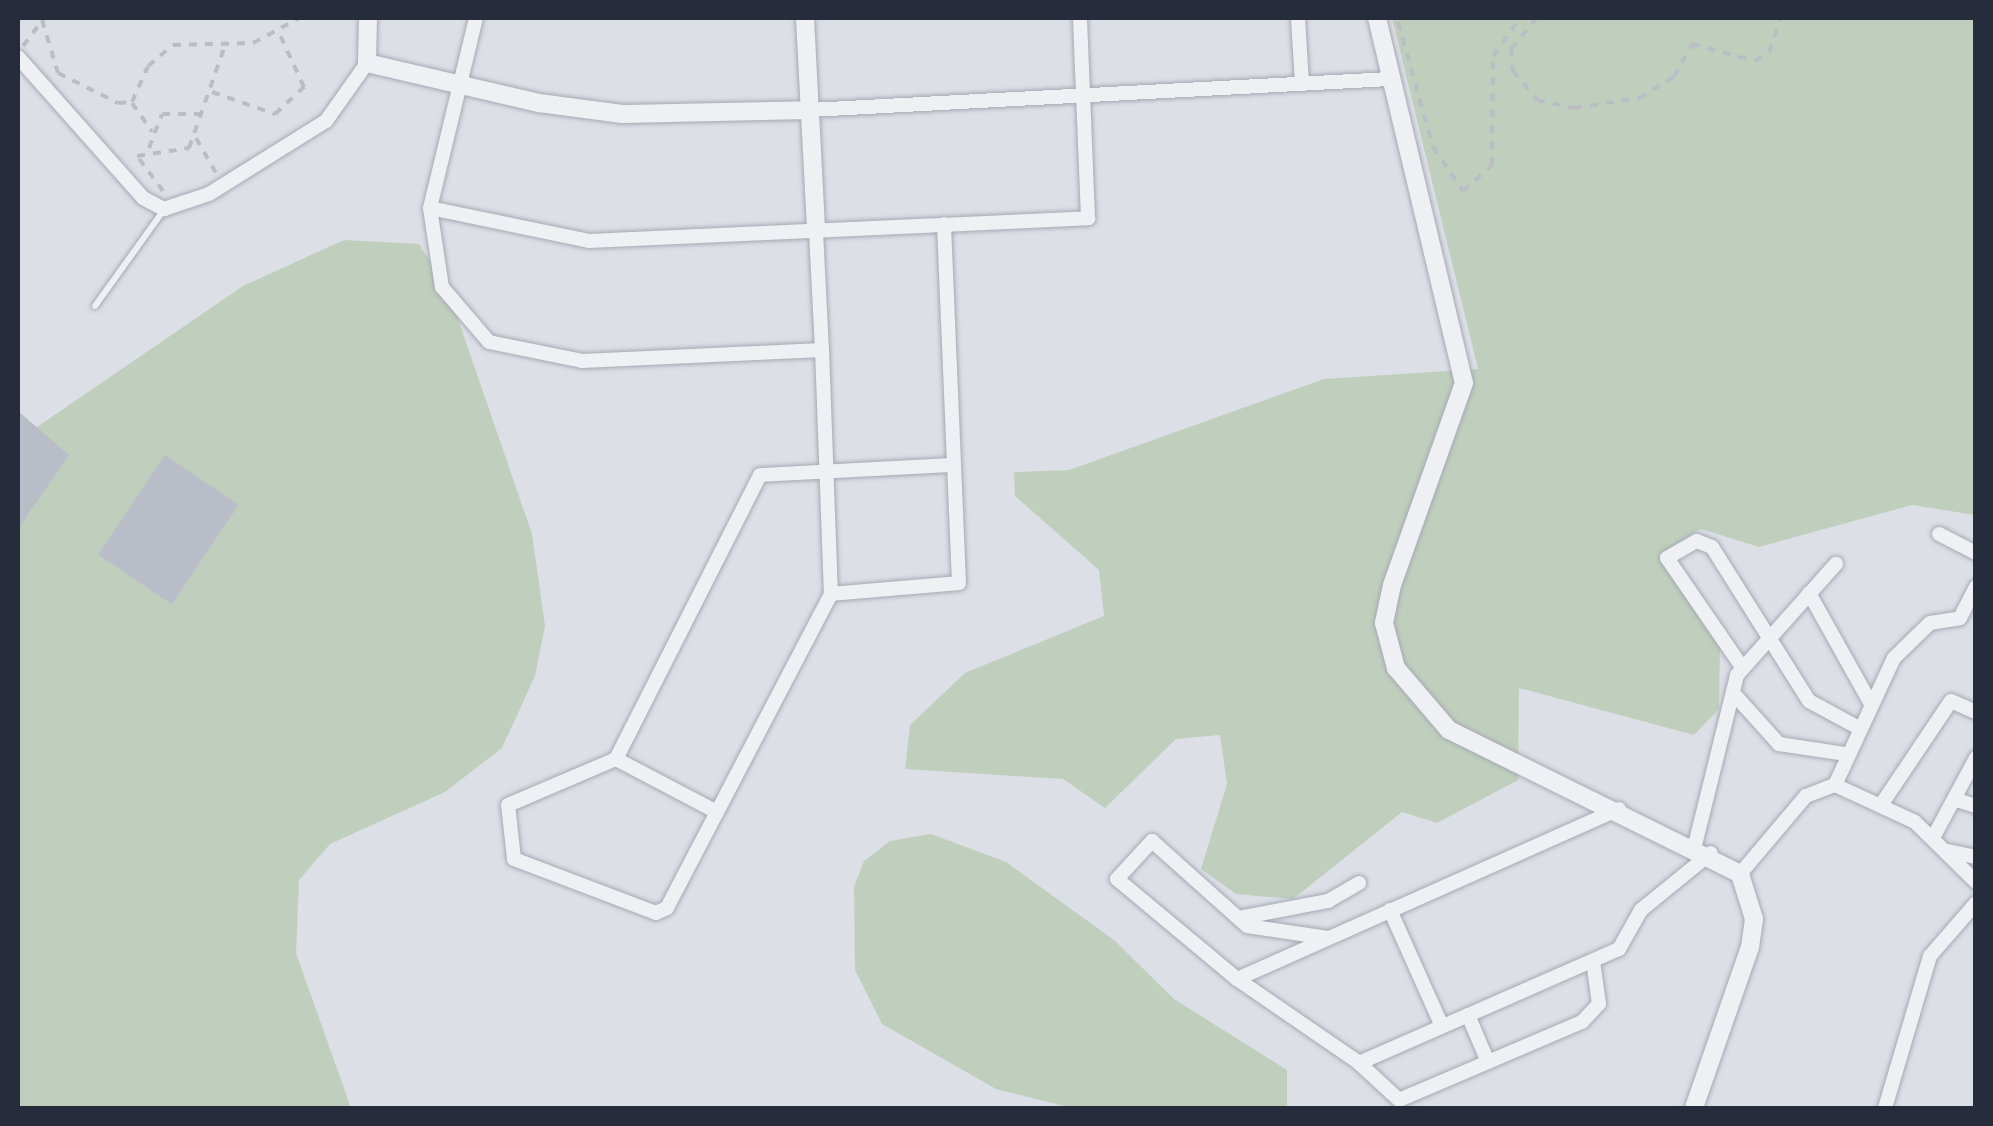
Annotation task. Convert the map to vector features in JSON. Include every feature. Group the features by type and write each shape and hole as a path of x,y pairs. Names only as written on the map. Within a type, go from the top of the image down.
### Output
{"street":[{"path":"18,56 143,198 164,210 224,185 326,121 353,95 367,63 368,18"},
{"path":"476,18 430,208 442,287 488,342 582,361 822,350"},
{"path":"805,18 822,350 826,472 831,594 667,908 656,913 514,859 508,805 516,794 616,759 760,476 826,472 954,464"},
{"path":"430,208 589,240 1088,218 1080,18"},
{"path":"1298,18 1302,84"},
{"path":"1377,18 1464,383 1392,586 1384,622 1396,668 1450,730 1703,849 1740,874 1754,920 1750,947 1694,1108"},
{"path":"367,63 592,113 810,110 1390,78"},
{"path":"831,594 959,583 944,224"},
{"path":"1939,534 1976,553"},
{"path":"1742,666 1667,558 1696,541 1712,546 1770,632 1809,701 1859,728"},
{"path":"1360,1062 1618,950 1642,910 1703,849 1742,666 1836,564"},
{"path":"1835,785 1870,704 1911,638 1945,616 1960,618 1976,587"},
{"path":"1809,593 1870,704"},
{"path":"1734,692 1779,744 1846,754"},
{"path":"1881,805 1951,701 1976,712"},
{"path":"1934,836 1976,758"},
{"path":"616,759 717,812"},
{"path":"1740,874 1806,796 1835,785 1881,805 1934,836 1976,882"},
{"path":"1954,800 1976,806"},
{"path":"1238,979 1619,808"},
{"path":"1328,938 1239,918 1152,842 1117,879 1238,979 1360,1062 1399,1100 1594,1016 1593,961"},
{"path":"1948,851 1976,857"},
{"path":"1239,918 1328,901 1360,883"},
{"path":"1885,1108 1930,956 1976,903"},
{"path":"1390,910 1442,1026"},
{"path":"1468,1016 1488,1062"}],"lane":[{"path":"95,306 164,210"}],"path":[{"path":"132,102 157,54 194,42 225,45 279,33 298,18"},
{"path":"1396,18 1433,147 1463,191 1492,165 1493,56 1520,18"},
{"path":"1537,18 1511,50 1513,70 1537,100 1574,108 1639,98 1674,76 1692,44 1755,61 1769,52 1781,18"},
{"path":"18,56 43,19"},
{"path":"43,19 58,73 132,102 152,132"},
{"path":"211,92 275,114 304,87 279,33"},
{"path":"164,210 163,191 136,156 148,149 180,152 196,138 225,45"},
{"path":"148,149 162,114 204,114"},
{"path":"196,138 224,185"}],"green space":[{"path":"1392,18 1975,18 1975,515 1912,505 1759,547 1701,529 1658,555 1720,648 1719,709 1694,735 1519,688 1518,780 1437,823 1402,812 1293,899 1236,894 1201,869 1227,784 1220,735 1176,739 1105,808 1063,779 905,769 910,725 965,673 1104,616 1099,570 1015,496 1014,472 1069,470 1324,379 1478,369"},
{"path":"344,240 419,244 448,290 532,534 545,626 535,676 502,748 445,792 330,844 299,880 296,953 351,1108 18,1108 18,440 243,286"},
{"path":"931,834 1006,862 1114,940 1174,999 1287,1070 1287,1108 1072,1108 996,1089 882,1024 855,970 854,887 864,861 890,841"}],"building":[{"path":"18,411 69,455 18,529"},
{"path":"165,455 239,505 172,604 98,554"}]}
